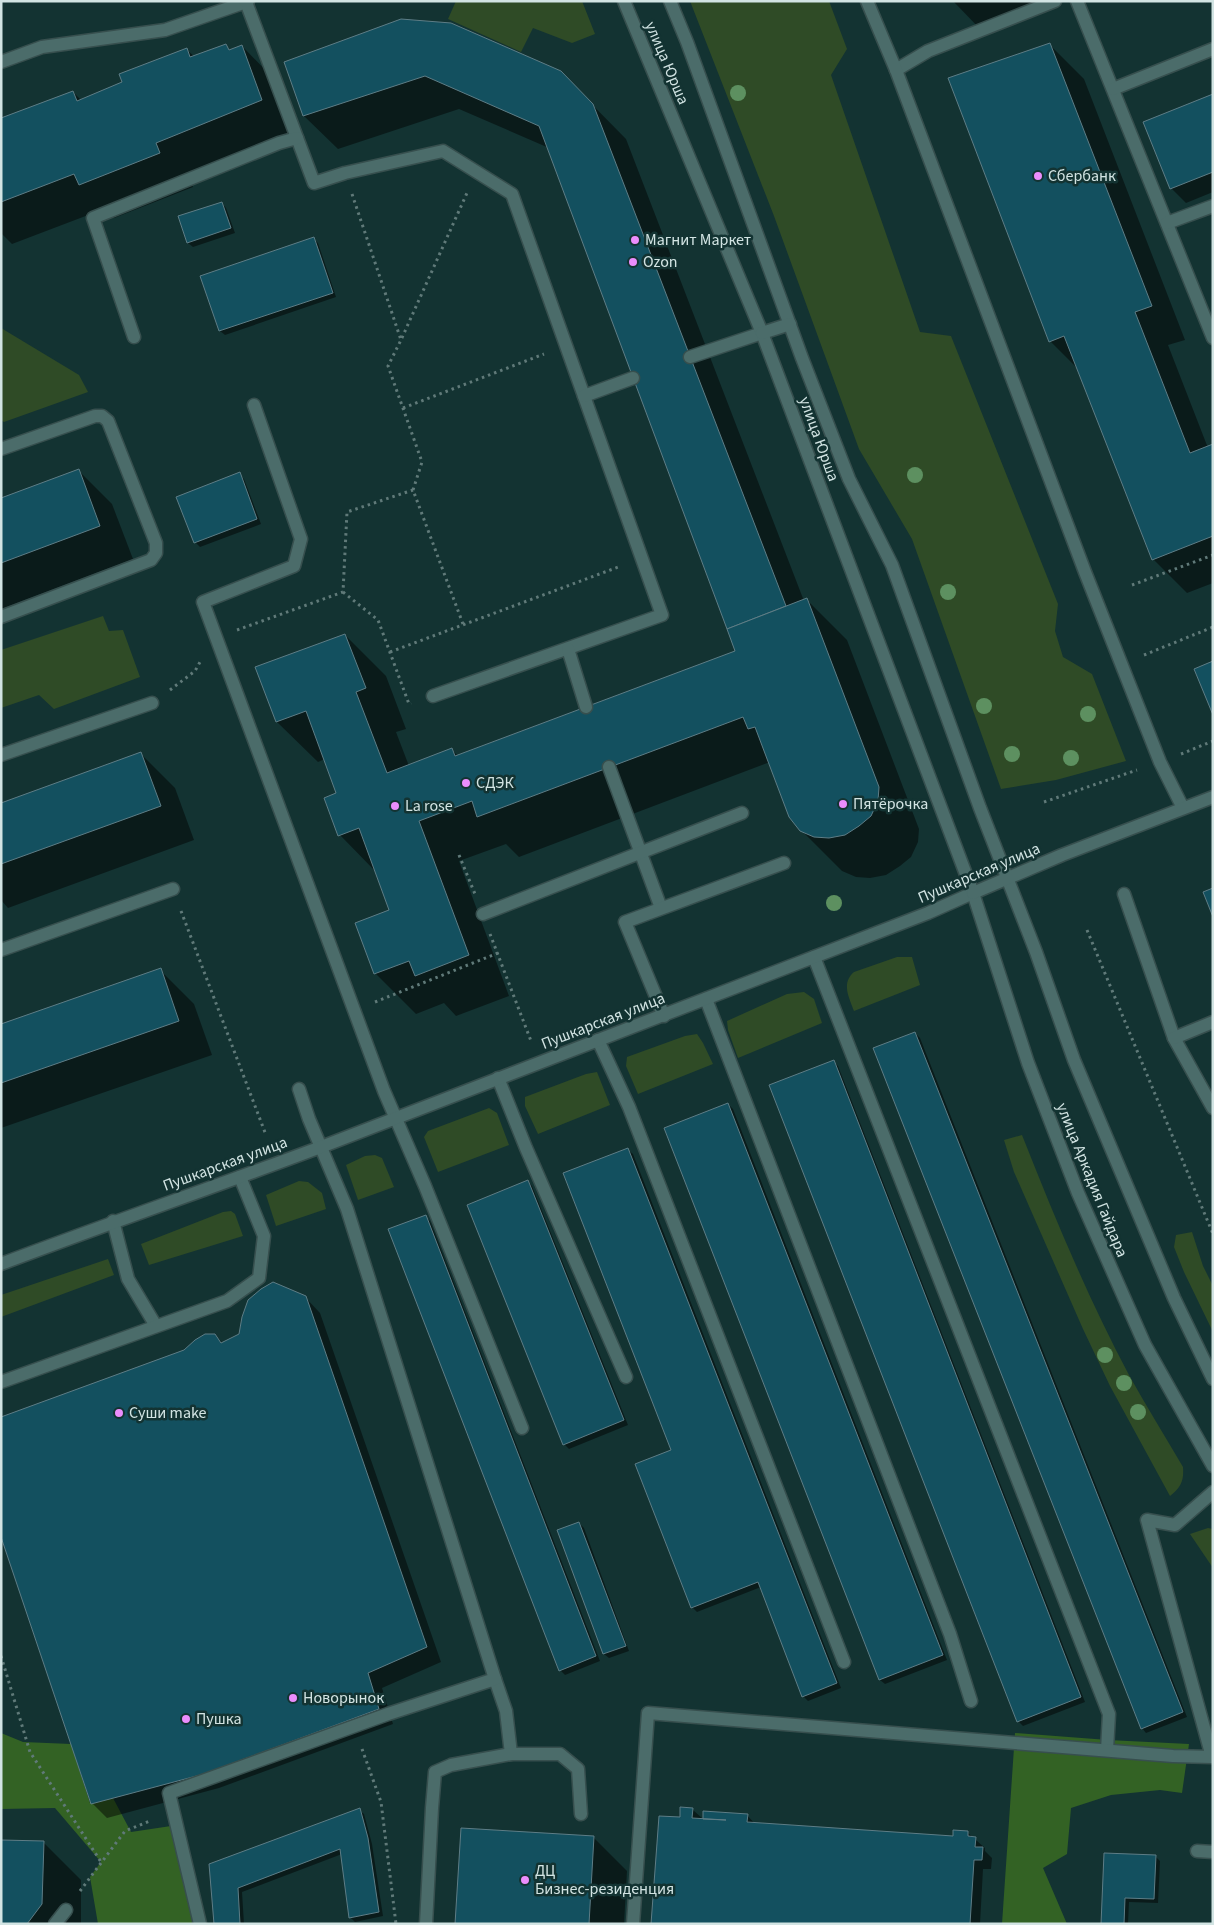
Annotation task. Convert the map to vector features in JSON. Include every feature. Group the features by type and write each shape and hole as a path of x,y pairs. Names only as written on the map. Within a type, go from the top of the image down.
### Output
{"main road":[{"name":"улица Юрша","path":"624,1 762,333 973,893"},
{"name":"улица Юрша","path":"670,1 687,42 790,324 849,478 892,565 980,808 1008,878"},
{"path":"867,1 896,70 1121,664 1160,762 1183,808"},
{"path":"896,70 928,51 1055,1"},
{"path":"1077,1 1213,338"},
{"path":"1,62 42,47 165,30 246,2 314,183 345,173 443,151 512,194 662,615 433,696"},
{"path":"1113,90 1213,49"},
{"path":"134,337 93,218 279,142 297,138"},
{"path":"1167,223 1213,206"},
{"path":"690,357 790,324"},
{"path":"584,396 633,378"},
{"path":"254,405 301,539 294,566 203,602 353,1010 395,1118 425,1186 522,1428"},
{"path":"1,448 95,416 102,416 108,421 156,543 156,553 151,560 1,617"},
{"path":"568,649 586,707"},
{"path":"1,755 152,703"},
{"path":"609,767 660,908"},
{"name":"Пушкарская улица","path":"1,1264 113,1221 240,1177 664,1016 928,913 1008,878 1213,797"},
{"path":"483,914 742,814"},
{"path":"664,1016 625,922 784,863"},
{"name":"улица Аркадия Гайдара","path":"1008,878 1074,1060 1174,1298 1213,1379"},
{"path":"1,950 173,889"},
{"name":"улица Аркадия Гайдара","path":"973,893 1028,1062 1078,1193 1145,1345 1213,1466"},
{"path":"1124,894 1174,1038 1213,1108"},
{"path":"814,957 1110,1714 1107,1750"},
{"path":"706,999 950,1634 971,1701"},
{"path":"1174,1038 1213,1022"},
{"path":"598,1040 629,1107 844,1662"},
{"path":"498,1078 626,1377"},
{"path":"298,1089 320,1147 347,1209 506,1711 510,1754"},
{"path":"1,1382 227,1301 259,1278 264,1236 240,1177"},
{"path":"113,1221 128,1279 156,1326"},
{"path":"633,1924 648,1713 1212,1757 1147,1520 1175,1525 1213,1492"},
{"path":"200,1924 169,1793 495,1679"},
{"path":"426,1924 432,1808 436,1772 452,1765 510,1754 560,1754 578,1768 581,1814"},
{"path":"1198,1851 1213,1852"},
{"path":"55,1924 66,1910"}],"path":[{"path":"463,624 413,490 422,462 388,366 476,171"},
{"path":"345,173 401,340"},
{"path":"403,408 566,345"},
{"path":"343,592 347,512 413,490"},
{"path":"1132,586 1213,555"},
{"path":"390,652 642,558"},
{"path":"152,703 195,671 216,638 343,592"},
{"path":"343,592 378,620 409,704 433,696"},
{"path":"1121,664 1213,627"},
{"path":"1044,802 1160,762 1213,741"},
{"path":"459,855 540,1062"},
{"path":"173,889 266,1135"},
{"path":"1087,930 1213,1234"},
{"path":"353,1010 498,953"},
{"path":"1,1656 30,1752 101,1862"},
{"path":"354,1727 381,1802 396,1924"},
{"path":"66,1910 125,1831 151,1822 148,1815"}],"green space":[{"path":"456,1 582,1 595,34 572,43 533,28 521,52 448,19"},
{"path":"690,1 829,1 847,49 831,75 920,332 951,336 1058,604 1055,631 1063,657 1092,674 1126,761 1056,780 1001,789 912,539 859,449 774,216"},
{"path":"1,328 79,375 88,392 4,422 1,420"},
{"path":"103,616 109,631 123,630 140,677 54,709 39,695 1,708 1,650"},
{"path":"897,957 912,957 920,985 854,1011 847,990 850,976 854,972"},
{"path":"804,992 814,999 822,1023 738,1058 728,1030 727,1021 787,994"},
{"path":"697,1034 713,1064 638,1094 626,1066 627,1057 685,1036"},
{"path":"597,1072 610,1105 538,1134 525,1106 525,1097 586,1074"},
{"path":"489,1108 497,1113 509,1145 438,1172 424,1137 428,1131"},
{"path":"1022,1135 1059,1226 1099,1316 1129,1375 1183,1467 1181,1483 1170,1496 1110,1386 1014,1172 1004,1140"},
{"path":"375,1155 382,1158 394,1187 358,1200 346,1165 365,1156"},
{"path":"299,1181 308,1182 322,1193 326,1209 276,1226 266,1195"},
{"path":"231,1211 235,1214 243,1236 149,1265 141,1244 223,1212"},
{"path":"1192,1232 1203,1266 1213,1286 1213,1332 1174,1247 1176,1235"},
{"path":"108,1259 114,1275 1,1317 1,1295"},
{"path":"1208,1528 1213,1529 1213,1568 1190,1534"},
{"path":"1,1733 23,1742 71,1744 90,1803 113,1798 131,1832 171,1826 194,1924 98,1924 90,1877 101,1862 55,1808 1,1809"},
{"path":"1015,1733 1189,1744 1182,1793 1160,1790 1111,1795 1071,1808 1067,1854 1043,1868 1067,1924 1002,1924"}],"building":[{"path":"401,19 451,23 561,71 593,104 786,606 727,629 539,126 425,76 303,116 284,62"},
{"path":"1050,43 1152,306 1135,312 1190,453 1213,444 1213,536 1152,560 1064,336 1049,342 948,78"},
{"path":"226,44 229,50 242,45 262,100 156,143 160,153 79,185 74,174 1,202 1,118 73,91 77,101 122,82 119,74 187,48 190,57"},
{"path":"1213,94 1213,172 1170,189 1143,122"},
{"path":"222,202 231,228 187,243 178,216"},
{"path":"314,237 333,293 219,331 200,276"},
{"path":"79,469 100,526 1,563 1,498"},
{"path":"240,472 257,519 194,543 176,497"},
{"path":"807,598 879,787 878,801 871,816 845,835 829,838 814,837 800,831 789,817 755,727 748,729 743,717 477,817 472,801 419,821 469,955 415,976 409,961 374,974 355,923 389,910 359,828 338,836 324,798 336,793 306,711 276,722 255,667 345,634 366,688 356,692 387,773 452,748 455,756 735,651 727,629"},
{"path":"1213,661 1213,715 1194,669"},
{"path":"141,752 161,806 1,864 1,803"},
{"path":"1213,888 1213,917 1203,892"},
{"path":"161,968 179,1021 1,1083 1,1024"},
{"path":"915,1032 1183,1712 1141,1729 873,1048"},
{"path":"834,1060 1081,1697 1017,1722 769,1085"},
{"path":"728,1103 943,1655 879,1680 664,1128"},
{"path":"628,1148 837,1683 802,1697 758,1582 691,1608 635,1464 671,1450 563,1173"},
{"path":"528,1180 624,1420 563,1445 467,1205"},
{"path":"426,1215 596,1656 559,1671 388,1229"},
{"name":"Пушка","path":"273,1282 306,1296 427,1647 368,1673 379,1709 204,1774 91,1804 1,1537 1,1417 184,1350 205,1334 215,1334 221,1343 239,1334 248,1300"},
{"path":"579,1522 626,1646 603,1654 557,1530"},
{"path":"680,1807 693,1808 692,1818 703,1819 703,1811 748,1814 747,1822 953,1836 953,1830 968,1831 968,1836 976,1837 975,1847 983,1847 982,1860 974,1860 970,1924 651,1924 659,1816 680,1817"},
{"path":"360,1808 368,1838 379,1912 349,1918 340,1849 238,1888 240,1924 214,1924 209,1864"},
{"name":"ДЦ Бизнес-резиденция","path":"461,1828 594,1836 589,1924 455,1924"},
{"path":"1,1840 44,1841 42,1904 27,1924 1,1924"},
{"path":"1104,1853 1156,1855 1154,1899 1125,1898 1124,1924 1101,1924"}],"place":[{"name":"Сбербанк","path":"1038,176"},
{"name":"Магнит Маркет","path":"635,240"},
{"name":"Ozon","path":"633,262"},
{"name":"СДЭК","path":"466,783"},
{"name":"Пятёрочка","path":"843,804"},
{"name":"La rose","path":"395,806"},
{"name":"Суши make","path":"119,1413"},
{"name":"Новорынок","path":"293,1698"},
{"name":"Пушка","path":"186,1719"},
{"name":"ДЦ Бизнес-резиденция","path":"525,1880"}]}
